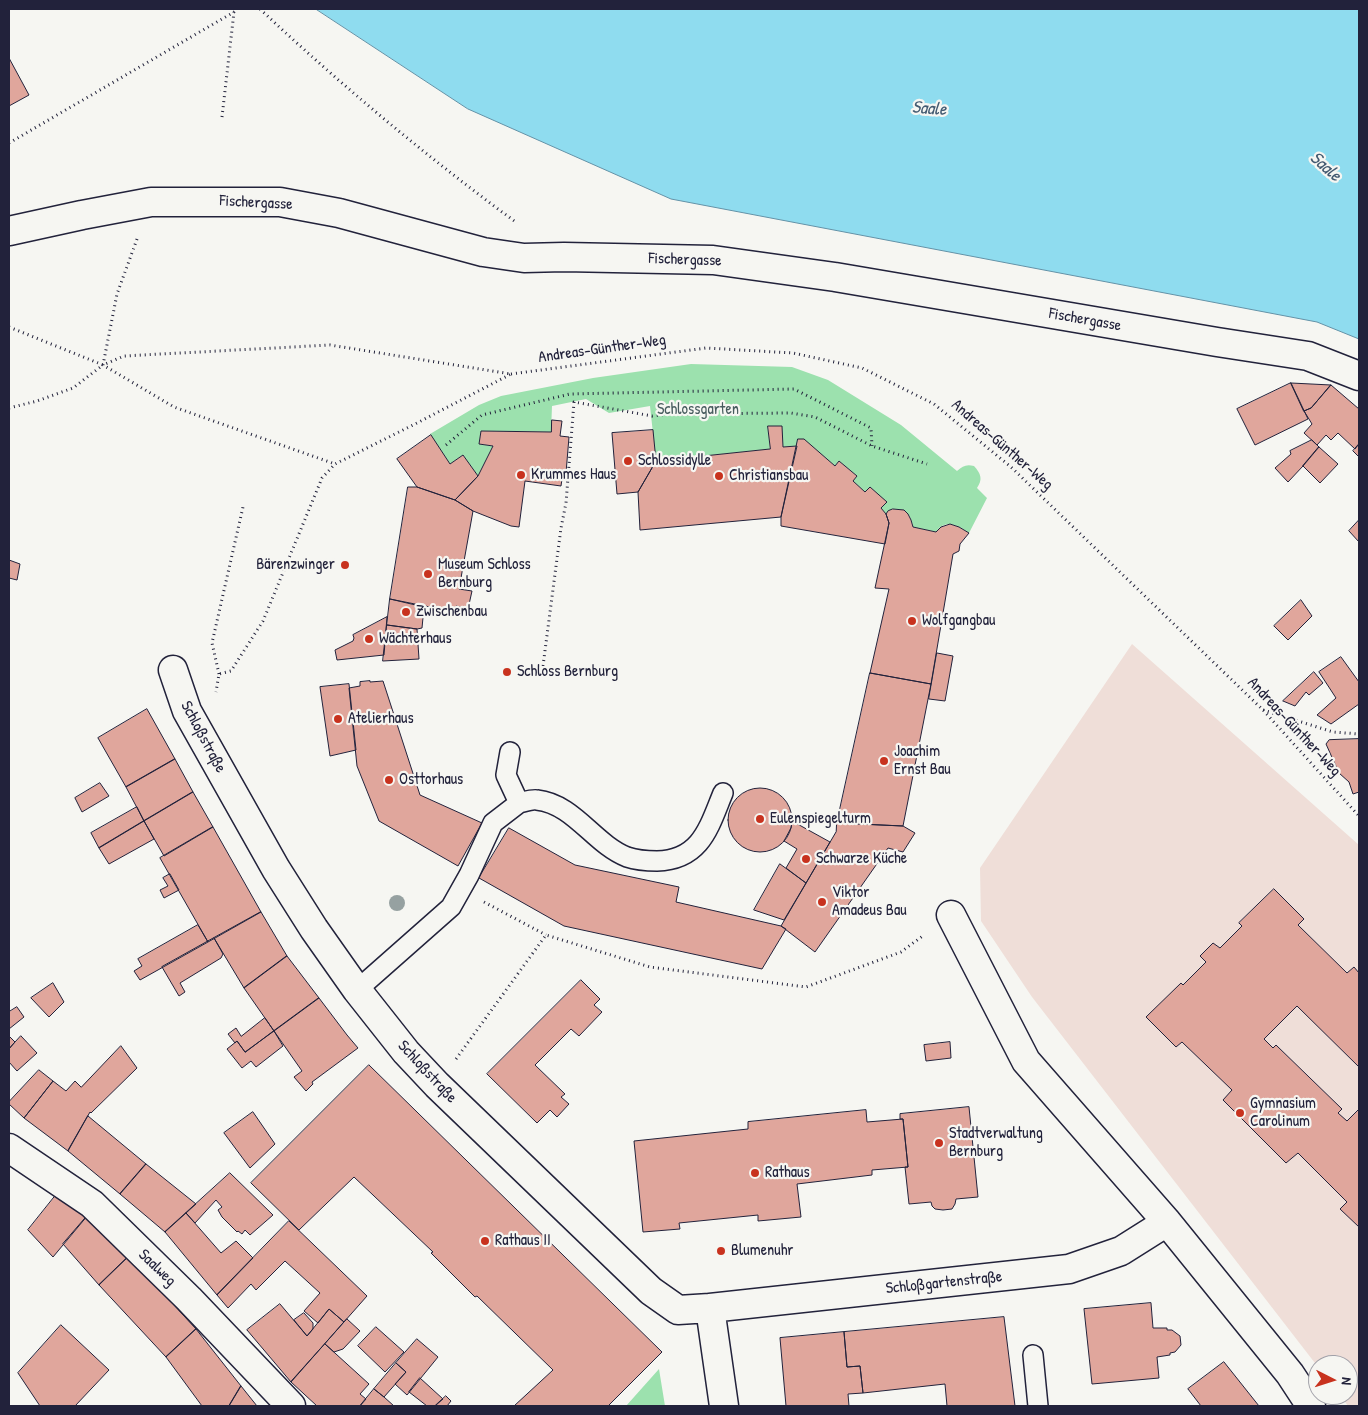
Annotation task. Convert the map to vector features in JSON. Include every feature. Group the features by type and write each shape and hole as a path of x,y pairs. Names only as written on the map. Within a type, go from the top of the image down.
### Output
{"street":[{"name":"Fischergasse","path":"9,231 151,202 280,202 339,213 484,252 524,258 564,256 713,260 826,275 1208,341 1308,356 1359,376"},
{"name":"Schloßstraße","path":"173,670 187,712 276,868 314,929 356,990 406,1052 437,1086 651,1291 678,1310 710,1308"},
{"path":"951,915 1026,1061 1167,1222 1290,1374 1311,1406"},
{"name":"Saalweg","path":"9,1148 92,1204 189,1299 291,1406"},
{"name":"Schloßgartenstraße","path":"710,1308 1068,1270 1121,1251 1167,1222"},
{"path":"710,1308 724,1406"}],"lane":[{"path":"510,752 506,775 519,803"},
{"path":"356,990 452,907 493,823 519,803 536,800 550,803 564,810 612,848 627,857 647,861 680,857 692,849 706,833 723,793"},
{"path":"1034,1355 1038,1406"}],"path":[{"path":"260,9 299,46 419,148 524,228"},
{"path":"222,117 235,10"},
{"path":"9,142 235,10"},
{"path":"103,365 117,294 151,202"},
{"path":"9,327 103,365 174,407 335,464"},
{"path":"9,408 37,401 73,388 103,365 124,356 330,345 511,374"},
{"name":"Andreas-Günther-Weg","path":"511,374 706,348 793,353 862,368 934,404 1011,467 1263,710 1359,816"},
{"path":"219,674 231,672 263,621 322,478 335,464 511,374"},
{"path":"446,445 482,415 570,394 794,389 871,428 872,446"},
{"path":"543,666 566,503 574,402 652,416 669,414 791,413 815,417 872,446 927,464"},
{"path":"216,695 219,674 212,643 243,507"},
{"path":"1263,710 1333,732 1359,734"},
{"path":"461,890 546,935 650,967 806,987 901,952 951,915"},
{"path":"437,1086 546,935"}],"shaded area":[{"name":"Gymnasium Carolinum","path":"1132,644 1359,845 1359,1406 1347,1405 1358,1405 1358,1355 1309,1355 1032,997 981,921 980,868"}],"green space":[{"name":"Schlossgarten","path":"691,364 792,367 828,380 901,425 957,471 965,466 974,466 980,477 977,488 987,498 969,533 947,524 943,525 936,532 913,527 907,513 898,509 893,509 886,514 881,508 886,502 870,487 865,492 853,481 857,476 839,461 835,466 804,440 797,446 783,447 781,426 768,426 770,449 656,461 650,406 609,413 586,399 552,406 551,432 481,431 479,444 493,446 478,476 463,455 450,464 430,434 479,405 501,396 593,378"},
{"path":"659,1369 665,1406 626,1406"}],"water":[{"name":"Saale","path":"316,9 1359,9 1359,339 1317,322 671,199 468,109"}],"building":[{"path":"9,58 29,95 9,106"},
{"path":"1291,383 1308,419 1255,445 1237,409"},
{"path":"1291,383 1331,385 1311,408 1304,411"},
{"path":"1331,385 1359,409 1359,444 1355,449 1338,433 1331,440 1326,435 1317,445 1304,433 1312,424 1304,411 1311,408"},
{"name":"Krummes Haus","path":"552,420 562,421 560,436 569,437 566,473 563,472 561,486 525,481 519,527 511,526 473,511 455,500 478,476 493,446 479,444 481,431 551,432"},
{"name":"Christiansbau","path":"768,426 782,426 783,447 797,446 781,517 640,530 638,492 656,461 770,449"},
{"path":"653,430 656,461 638,492 617,494 612,433"},
{"path":"431,435 450,464 463,455 478,476 455,500 417,487 397,459"},
{"path":"798,439 804,439 835,466 839,461 857,476 853,481 865,492 870,487 887,502 881,508 886,514 889,523 885,544 781,526 781,517"},
{"path":"1312,440 1319,447 1288,482 1275,468 1291,454 1290,451"},
{"path":"1359,444 1359,457 1353,451"},
{"path":"1319,447 1338,464 1320,483 1303,466"},
{"path":"408,487 417,487 455,500 473,511 459,589 472,591 468,609 456,606 455,612 390,599"},
{"name":"Wolfgangbau","path":"893,509 904,510 908,514 913,527 936,532 941,527 950,524 969,533 960,544 959,551 953,554 931,684 870,673 889,589 875,588 889,523 886,514"},
{"path":"1359,520 1359,542 1349,531"},
{"path":"9,560 20,564 17,580 9,578"},
{"name":"Zwischenbau","path":"390,599 424,607 422,628 387,625"},
{"path":"1301,600 1312,616 1288,640 1274,626"},
{"name":"Wächterhaus","path":"387,617 384,655 337,660 335,650 353,641 353,635"},
{"path":"387,625 417,629 419,659 383,661"},
{"path":"937,653 953,656 945,701 929,699"},
{"path":"1341,657 1359,682 1359,704 1331,724 1317,715 1336,698 1319,672"},
{"path":"1314,672 1323,683 1309,695 1306,692 1295,706 1283,701"},
{"name":"Joachim Ernst Bau","path":"870,673 931,684 903,826 837,823"},
{"name":"Osttorhaus","path":"383,681 420,795 482,823 458,866 379,821 357,766 349,688 360,686 360,682"},
{"name":"Atelierhaus","path":"349,684 356,750 330,756 320,687"},
{"path":"147,709 175,759 126,787 98,738"},
{"path":"1359,739 1359,792 1353,794 1349,782 1339,773 1326,744 1329,740"},
{"path":"175,759 193,792 144,821 126,787"},
{"path":"100,783 109,796 82,812 75,798"},
{"name":"Eulenspiegelturm","path":"760,788 778,794 786,802 792,820 786,838 778,846 760,852 742,846 734,838 728,820 734,802 742,794"},
{"path":"193,792 213,827 164,856 144,821"},
{"path":"137,807 144,821 99,848 91,833"},
{"path":"144,821 154,839 109,864 99,848"},
{"name":"Schwarze Küche","path":"792,821 830,842 806,883 786,868 797,849 784,841 791,828"},
{"name":"Viktor Amadeus Bau","path":"837,823 903,826 915,833 903,852 888,848 815,952 781,926 836,832"},
{"path":"213,827 261,912 208,942 160,858"},
{"path":"509,828 575,865 679,887 676,902 781,926 786,929 762,969 564,926 479,878"},
{"path":"780,864 806,883 784,920 754,910"},
{"path":"170,874 179,890 164,898 160,890 168,886 163,878"},
{"path":"1274,889 1304,919 1298,925 1347,973 1354,967 1359,973 1359,1067 1297,1006 1264,1039 1273,1048 1276,1045 1342,1109 1338,1113 1347,1121 1359,1109 1359,1227 1340,1209 1347,1202 1298,1153 1286,1163 1223,1100 1232,1090 1182,1042 1176,1047 1146,1017 1206,962 1200,956 1213,943 1220,948 1242,926 1239,923"},
{"path":"261,912 287,956 244,988 214,938"},
{"path":"198,925 208,942 140,980 134,971 142,966 138,959"},
{"path":"214,938 223,954 221,958 180,983 185,992 179,996 162,967"},
{"path":"287,956 319,998 274,1031 244,988"},
{"path":"581,980 600,999 594,1005 602,1012 579,1036 571,1029 535,1065 565,1094 561,1097 569,1104 557,1117 550,1110 537,1123 487,1074"},
{"path":"53,983 64,1002 49,1017 31,998"},
{"path":"319,998 358,1048 312,1082 313,1084 306,1091 294,1077 302,1071 274,1031"},
{"path":"17,1007 24,1017 9,1029 9,1012"},
{"path":"265,1018 274,1031 245,1052 237,1041 235,1043 228,1034 236,1028 241,1036"},
{"path":"274,1031 283,1046 256,1067 251,1061 242,1068 227,1049 237,1041 245,1052"},
{"path":"9,1036 15,1042 9,1049"},
{"path":"21,1036 37,1053 17,1071 9,1062 9,1049"},
{"path":"950,1042 951,1058 926,1061 924,1045"},
{"path":"121,1046 137,1068 90,1112 68,1151 24,1118 53,1081 66,1091 75,1081 81,1087"},
{"name":"Rathaus II","path":"369,1065 662,1352 608,1406 514,1406 553,1370 477,1296 475,1297 431,1253 433,1252 354,1177 299,1230 251,1183"},
{"path":"39,1070 53,1081 24,1118 9,1102"},
{"name":"Stadtverwaltung Bernburg","path":"969,1107 978,1197 956,1199 952,1209 943,1210 935,1209 931,1202 909,1204 905,1167 908,1167 903,1119 900,1119 900,1114"},
{"name":"Rathaus","path":"866,1110 867,1122 903,1119 908,1167 872,1170 872,1175 797,1184 801,1217 758,1221 758,1215 679,1223 680,1229 643,1232 634,1141 748,1129 748,1122"},
{"path":"253,1112 275,1144 250,1168 224,1133"},
{"path":"88,1116 146,1164 120,1194 68,1151"},
{"path":"146,1164 196,1204 165,1232 120,1194"},
{"path":"230,1173 273,1215 250,1235 245,1230 242,1234 237,1232 222,1217 218,1210 222,1207 216,1200 195,1223 186,1213"},
{"path":"56,1195 88,1215 53,1257 28,1230"},
{"path":"186,1213 221,1253 236,1241 253,1258 217,1295 165,1232"},
{"path":"88,1215 129,1256 99,1285 63,1244"},
{"path":"289,1221 367,1296 344,1322 329,1309 318,1323 304,1311 320,1293 285,1261 256,1290 251,1284 228,1308 217,1295"},
{"path":"129,1256 196,1329 166,1357 99,1285"},
{"path":"1151,1303 1153,1328 1172,1330 1180,1336 1181,1345 1170,1355 1157,1357 1159,1378 1092,1384 1084,1309"},
{"path":"280,1304 307,1336 329,1309 344,1322 291,1382 247,1330"},
{"path":"304,1313 313,1323 313,1329 307,1336 294,1320"},
{"path":"1004,1317 1015,1406 947,1406 945,1384 863,1393 860,1366 847,1367 844,1332"},
{"path":"347,1319 360,1331 343,1349 334,1352 325,1344"},
{"path":"61,1325 109,1370 75,1406 40,1406 18,1373"},
{"path":"376,1327 404,1352 385,1372 358,1346"},
{"path":"196,1329 241,1386 229,1406 202,1406 166,1357"},
{"path":"844,1332 847,1367 860,1366 863,1393 848,1394 849,1406 786,1406 780,1338"},
{"path":"417,1339 438,1357 407,1395 395,1384 406,1372 396,1363"},
{"path":"325,1344 369,1384 360,1394 366,1399 360,1406 317,1406 291,1382"},
{"path":"1224,1362 1259,1406 1201,1406 1188,1389"},
{"path":"396,1363 406,1372 384,1397 374,1389"},
{"path":"420,1378 443,1399 435,1406 427,1406 409,1392"},
{"path":"241,1386 257,1406 229,1406"},
{"path":"374,1389 384,1397 394,1406 360,1406"},
{"path":"446,1396 451,1401 447,1406 435,1406"}],"place":[{"name":"Schlossidylle","path":"628,461"},
{"name":"Krummes Haus","path":"521,475"},
{"name":"Christiansbau","path":"719,476"},
{"name":"Bärenzwinger","path":"345,565"},
{"name":"Museum Schloss Bernburg","path":"428,574"},
{"name":"Zwischenbau","path":"406,612"},
{"name":"Wolfgangbau","path":"912,621"},
{"name":"Wächterhaus","path":"369,639"},
{"name":"Schloss Bernburg","path":"507,672"},
{"name":"Atelierhaus","path":"338,719"},
{"name":"Joachim Ernst Bau","path":"884,761"},
{"name":"Osttorhaus","path":"389,780"},
{"name":"Eulenspiegelturm","path":"760,819"},
{"name":"Schwarze Küche","path":"806,859"},
{"name":"Viktor Amadeus Bau","path":"822,902"},
{"name":"Gymnasium Carolinum","path":"1240,1113"},
{"name":"Stadtverwaltung Bernburg","path":"939,1143"},
{"name":"Rathaus","path":"755,1173"},
{"name":"Rathaus II","path":"485,1241"},
{"name":"Blumenuhr","path":"721,1251"}]}
